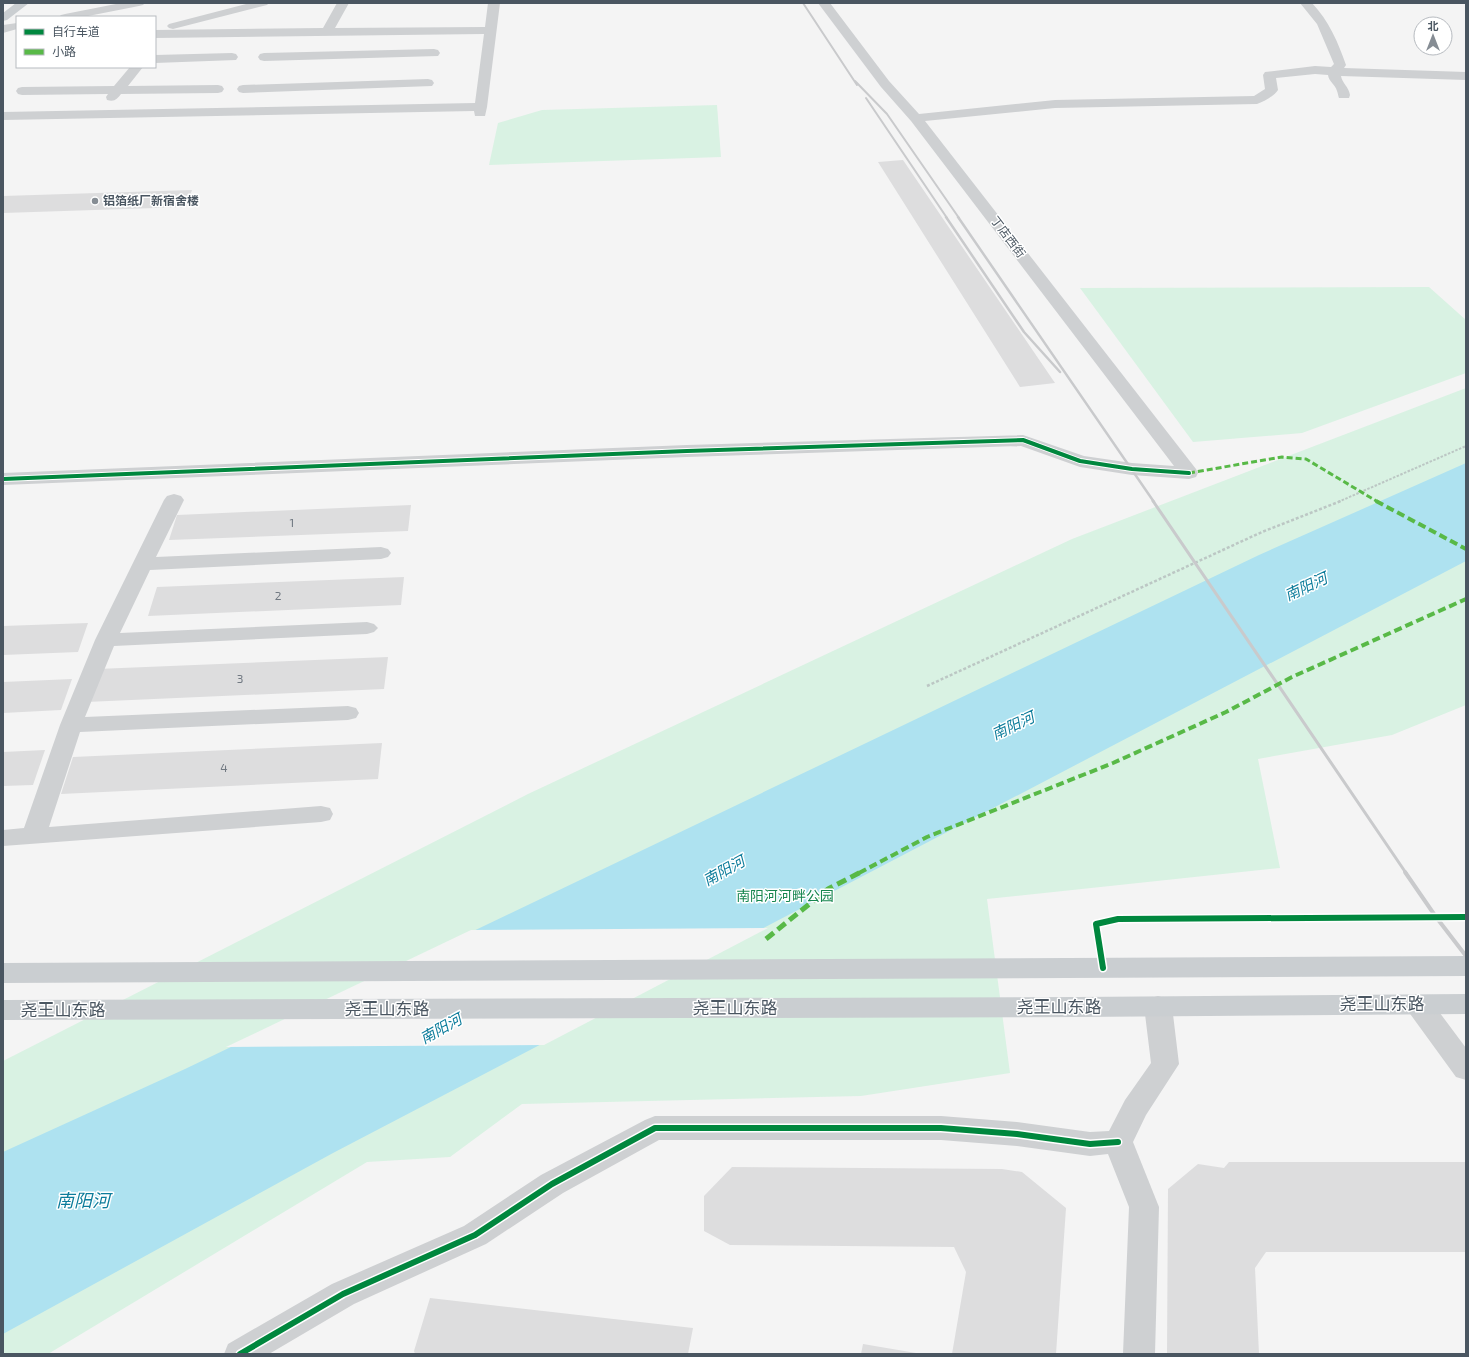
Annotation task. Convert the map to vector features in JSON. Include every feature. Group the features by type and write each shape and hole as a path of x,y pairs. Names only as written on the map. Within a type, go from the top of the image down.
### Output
{"main road":[{"path":"9,26 23,3"},
{"path":"24,16 34,8"},
{"path":"3,973 1466,966"},
{"name":"尧王山东路","path":"3,1010 1077,1007 1466,1004"}],"street":[{"path":"69,16 139,3"},
{"path":"156,32 217,13 263,3"},
{"path":"326,32 343,3"},
{"path":"3,116 480,110 494,3"},
{"name":"丁店西街","path":"3,479 687,451 1023,440 1080,461 1132,469 1189,474 916,118 885,84 824,3"},
{"path":"1306,3 1318,14 1329,36 1340,65 1334,71"},
{"path":"156,32 490,30"},
{"path":"228,112 281,32"},
{"path":"264,57 434,53"},
{"path":"156,59 232,57"},
{"path":"97,115 136,68"},
{"path":"916,118 1055,104 1257,100 1272,90 1269,75 1315,70 1358,73 1404,73 1466,76"},
{"path":"1334,71 1336,80 1343,89 1344,95"},
{"path":"243,89 428,83"},
{"path":"22,91 218,89"},
{"path":"34,836 72,725 106,640 174,500"},
{"path":"143,564 381,553"},
{"path":"106,640 367,628"},
{"path":"72,725 348,713"},
{"path":"3,838 321,814"},
{"path":"1418,1004 1466,1069"},
{"path":"1139,1354 1144,1207 1118,1142 1135,1108 1165,1064 1158,1006"},
{"path":"240,1354 343,1294 475,1236 552,1184 655,1128 940,1128 1017,1134 1090,1144 1118,1142"}],"path":[{"path":"927,686 1262,532 1361,492 1466,446"}],"green space":[{"path":"717,105 721,157 489,165 498,123 542,110"},
{"path":"1429,287 1466,320 1466,373 1302,433 1193,442 1080,288"},
{"name":"南阳河河畔公园","path":"1466,388 1466,705 1392,735 1258,759 1280,868 987,899 1010,1073 861,1096 522,1104 450,1157 367,1162 48,1354 3,1354 3,1061 528,794 1072,539"}],"water":[{"name":"南阳河","path":"1466,463 1466,561 333,1153 3,1334 3,1152 185,1069 1259,555"}],"pier":[{"path":"768,928 544,1045 226,1047 471,930"}],"building":[{"path":"903,160 1055,383 1020,387 878,162"},
{"name":"铝箔纸厂新宿舍楼","path":"192,190 186,207 3,213 3,196"},
{"path":"411,505 408,531 169,540 177,515"},
{"path":"404,577 401,605 148,616 157,587"},
{"path":"88,623 78,652 3,655 3,626"},
{"path":"388,657 384,689 86,702 97,669"},
{"path":"72,679 61,710 3,713 3,682"},
{"path":"382,743 378,779 61,794 73,757"},
{"path":"45,750 33,785 3,786 3,752"},
{"path":"1229,1162 1466,1162 1466,1252 1266,1252 1255,1268 1259,1354 1167,1354 1168,1189 1198,1164 1224,1168"},
{"path":"732,1167 1002,1169 1022,1172 1066,1208 1056,1354 952,1354 966,1272 954,1247 730,1245 704,1231 704,1196"},
{"path":"430,1298 693,1328 688,1354 415,1354 414,1351"},
{"path":"863,1344 916,1353 916,1354 861,1354"}],"railway":[{"path":"803,3 857,85"},
{"path":"855,81 887,114 959,218"},
{"path":"866,98 947,218"},
{"path":"946,217 1024,332 1060,372"},
{"path":"958,217 1154,502"},
{"path":"1153,501 1406,873"},
{"path":"1405,872 1436,917 1466,956"}],"marked path":[{"path":"1189,473 1282,457 1306,459 1361,493 1466,549"},
{"path":"766,939 828,889 927,837 1113,763 1226,712 1292,677 1466,599"}],"cycle path":[{"path":"3,479 687,451 1023,440 1080,461 1132,469 1189,473"},
{"path":"1103,968 1096,924 1118,919 1466,917"},
{"path":"240,1354 343,1294 475,1235 552,1184 655,1128 941,1128 1017,1134 1090,1144 1118,1142"}],"place":[{"name":"铝箔纸厂新宿舍楼","path":"95,201"}]}
